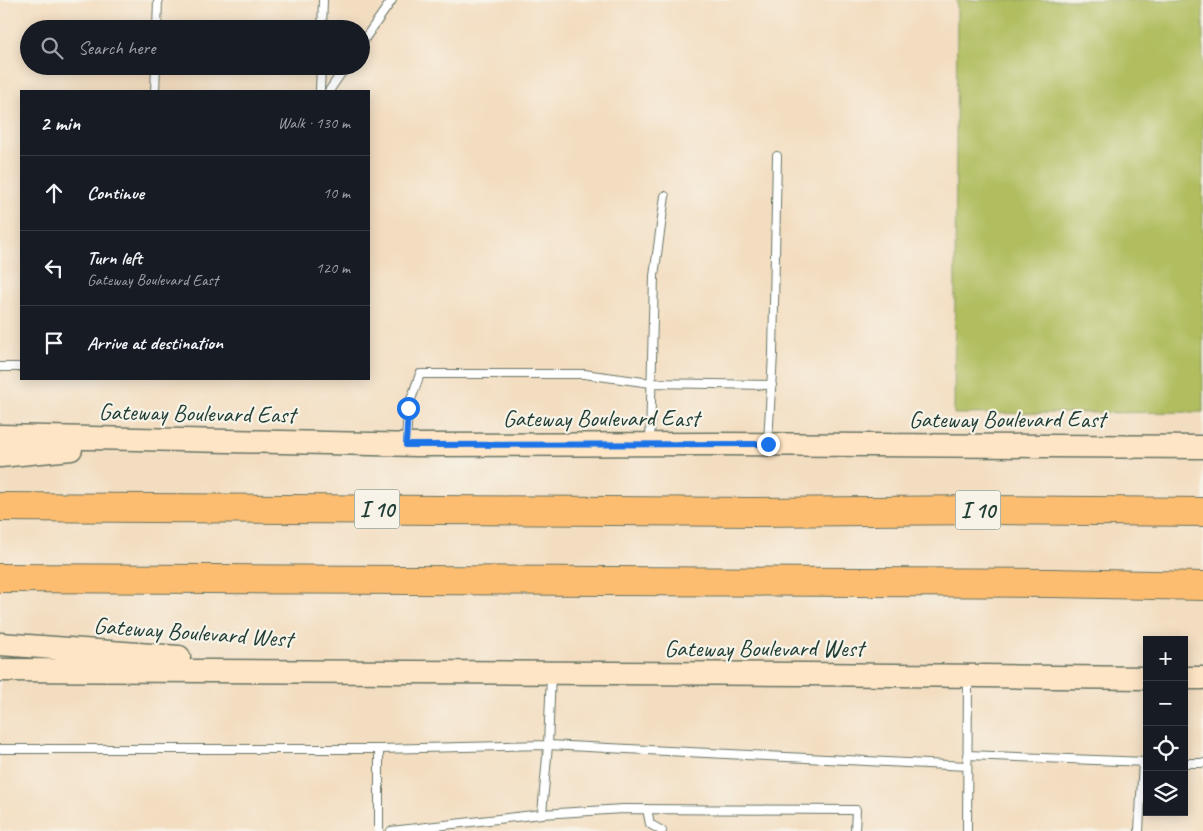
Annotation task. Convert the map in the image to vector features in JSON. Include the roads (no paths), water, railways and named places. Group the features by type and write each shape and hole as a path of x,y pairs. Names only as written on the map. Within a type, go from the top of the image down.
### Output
{"highway":[{"name":"I 10","path":"0,507 754,512 983,510 1203,512"},
{"path":"0,578 1052,583 1203,586"}],"main road":[{"name":"Gateway Boulevard East","path":"0,436 172,438 406,445 768,444 1203,447"},
{"path":"0,456 172,438"},
{"name":"Gateway Boulevard West","path":"0,644 382,672"},
{"name":"Gateway Boulevard West","path":"0,670 1143,678"},
{"path":"1188,678 1203,678"}],"lane":[{"path":"157,20 158,0"},
{"path":"322,20 323,0"},
{"path":"370,31 392,0"},
{"path":"155,90 156,75"},
{"path":"320,90 321,75"},
{"path":"330,90 340,75"},
{"path":"768,444 772,385 777,156"},
{"path":"650,444 654,276 665,196"},
{"path":"0,367 20,367"},
{"path":"406,445 408,408 420,374 584,374 652,383 772,385"},
{"path":"542,814 548,745 551,673"},
{"path":"967,831 968,676"},
{"path":"0,749 379,749 548,745 968,766"},
{"path":"379,749 379,831"},
{"path":"968,755 1143,762"},
{"path":"1188,762 1203,763"},
{"path":"1139,831 1144,771"},
{"path":"391,831 542,814 623,808 856,810 855,831"},
{"path":"646,809 650,824 662,831"}]}
